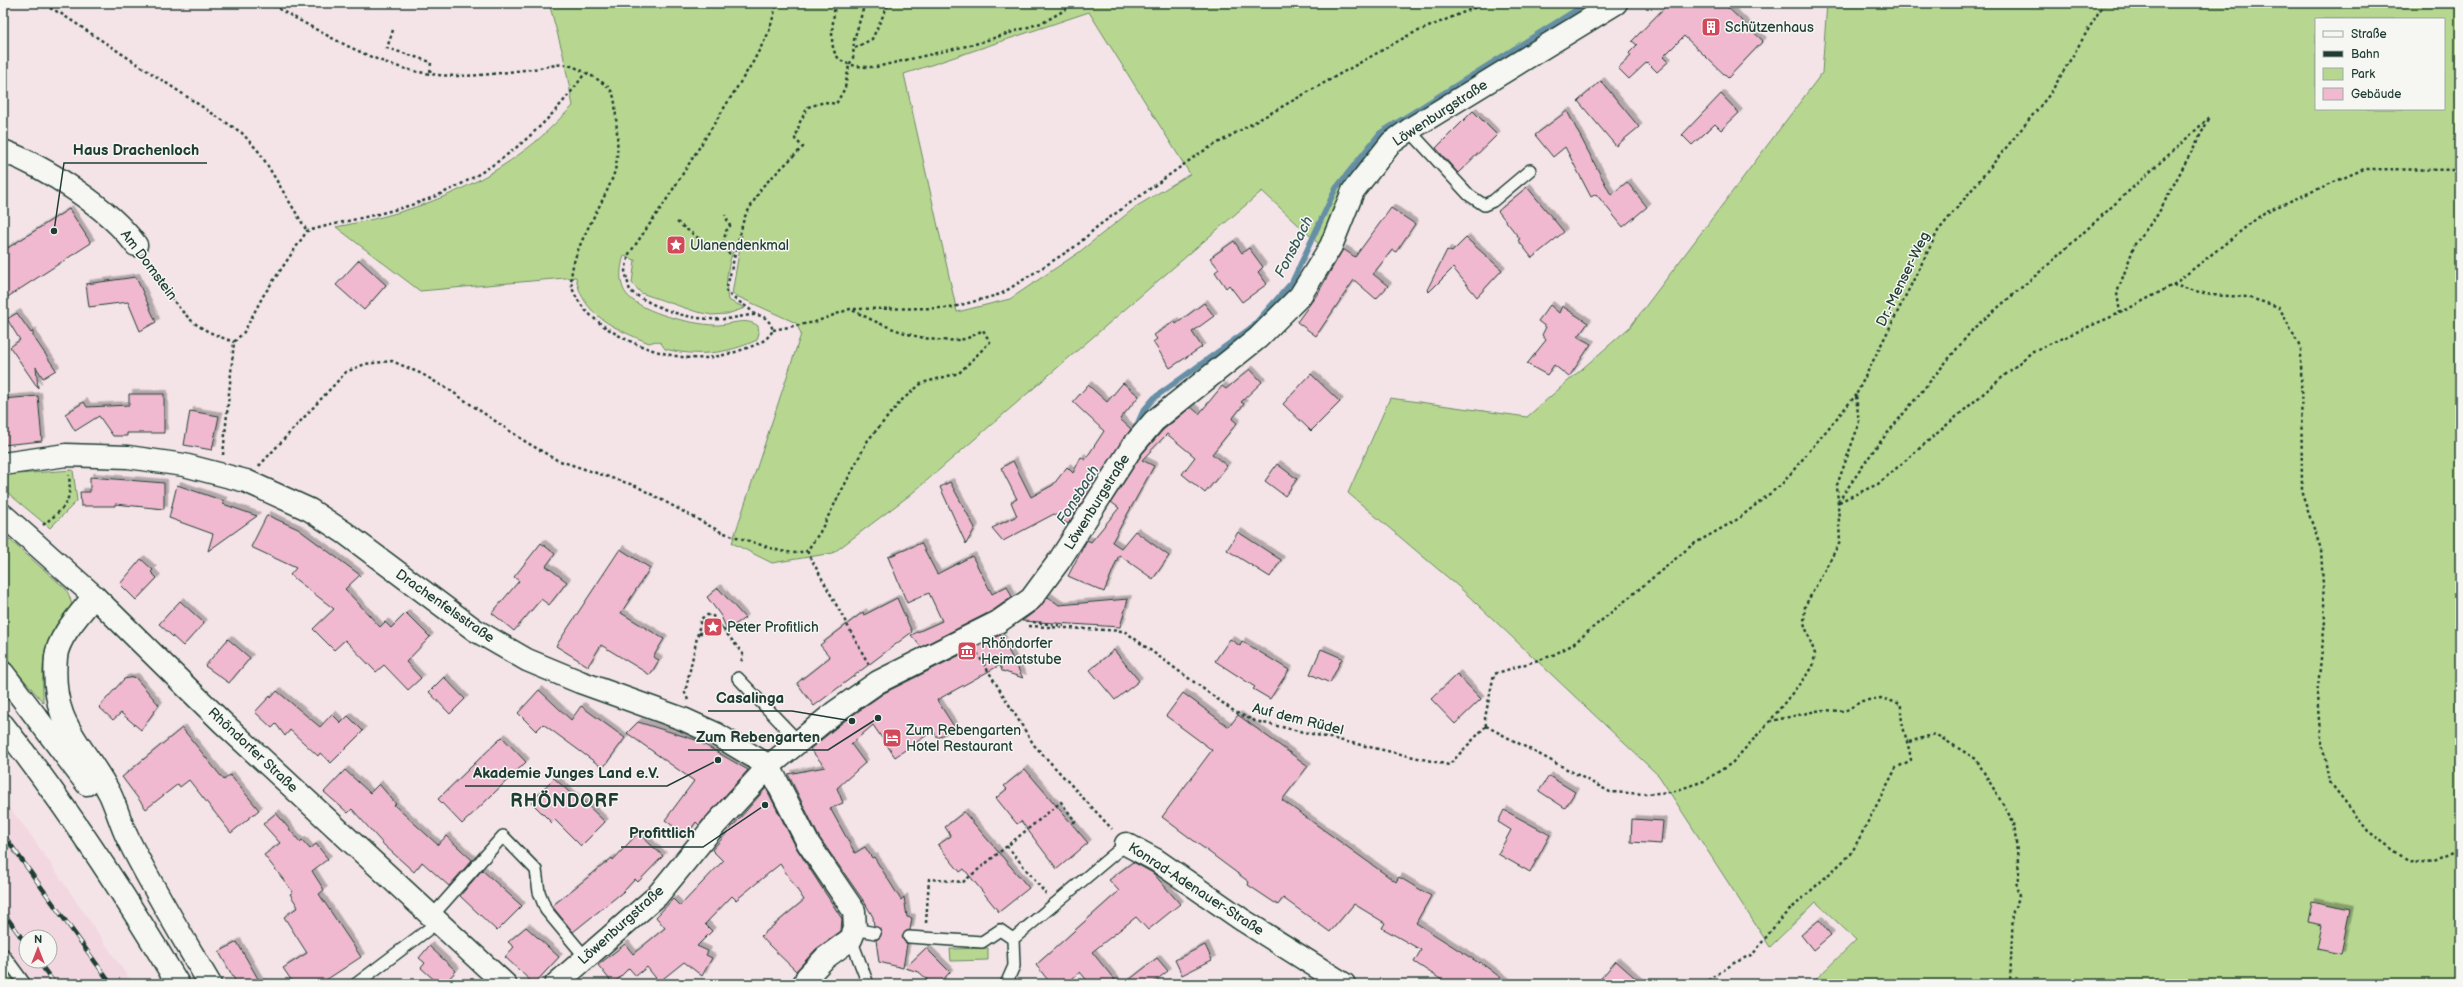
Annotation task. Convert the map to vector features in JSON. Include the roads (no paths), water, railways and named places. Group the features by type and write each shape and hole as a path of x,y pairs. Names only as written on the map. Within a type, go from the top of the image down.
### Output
{"main road":[{"name":"Löwenburgstraße","path":"556,984 656,896 715,825 769,766 878,682 1000,621 1031,599 1059,561 1132,447 1154,421 1258,338 1300,296 1331,246 1353,191 1391,143 1409,130 1616,3"},
{"name":"Am Domstein","path":"3,151 46,171 74,190 125,230 136,245"},
{"name":"Drachenfelsstraße","path":"3,464 66,455 128,457 184,464 246,481 310,510 345,533 475,630 527,660 580,682 683,719 716,734 769,766"},
{"name":"Rhöndorfer Straße","path":"3,515 94,596 222,722 505,984"},
{"path":"94,596 68,629 56,655 55,686 66,727 110,794 127,838"},
{"path":"3,673 127,838 210,984"},
{"path":"3,725 37,769 143,924 178,984"},
{"path":"3,735 37,769"},
{"path":"769,766 808,843 854,911 860,934 825,958 807,977 804,984"},
{"name":"Konrad-Adenauer-Straße","path":"1126,844 1156,860 1241,919 1344,984"}],"lane":[{"path":"1409,130 1469,195 1484,205 1493,201 1530,170"},
{"path":"738,678 799,742"},
{"path":"356,984 435,919 503,836 536,870 539,892 546,910 586,958"},
{"path":"1013,939 1126,844"},
{"path":"909,937 982,942 1000,930 1013,939"},
{"path":"860,934 868,984"},
{"path":"1006,984 1014,966 1013,939"},
{"path":"3,954 25,984"}],"waterway":[{"name":"Fonsbach","path":"1135,429 1143,411 1154,398 1252,327 1292,282 1336,188 1380,133 1587,3"}],"railway":[{"path":"3,834 111,984"},
{"path":"3,912 18,933"},
{"path":"44,969 55,984"}],"place":[{"name":"Schützenhaus","path":"1711,27"},
{"name":"Haus Drachenloch","path":"54,231"},
{"name":"Ulanendenkmal","path":"676,245"},
{"name":"Peter Profitlich","path":"713,627"},
{"name":"Rhöndorfer Heimatstube","path":"967,651"},
{"name":"Zum Rebengarten","path":"878,718"},
{"name":"Casalinga","path":"852,721"},
{"name":"Zum Rebengarten Hotel Restaurant","path":"892,738"},
{"name":"Akademie Junges Land e.V.","path":"718,760"},
{"name":"Profittlich","path":"765,805"}],"district":[{"name":"RHÖNDORF","path":"565,801"}]}
